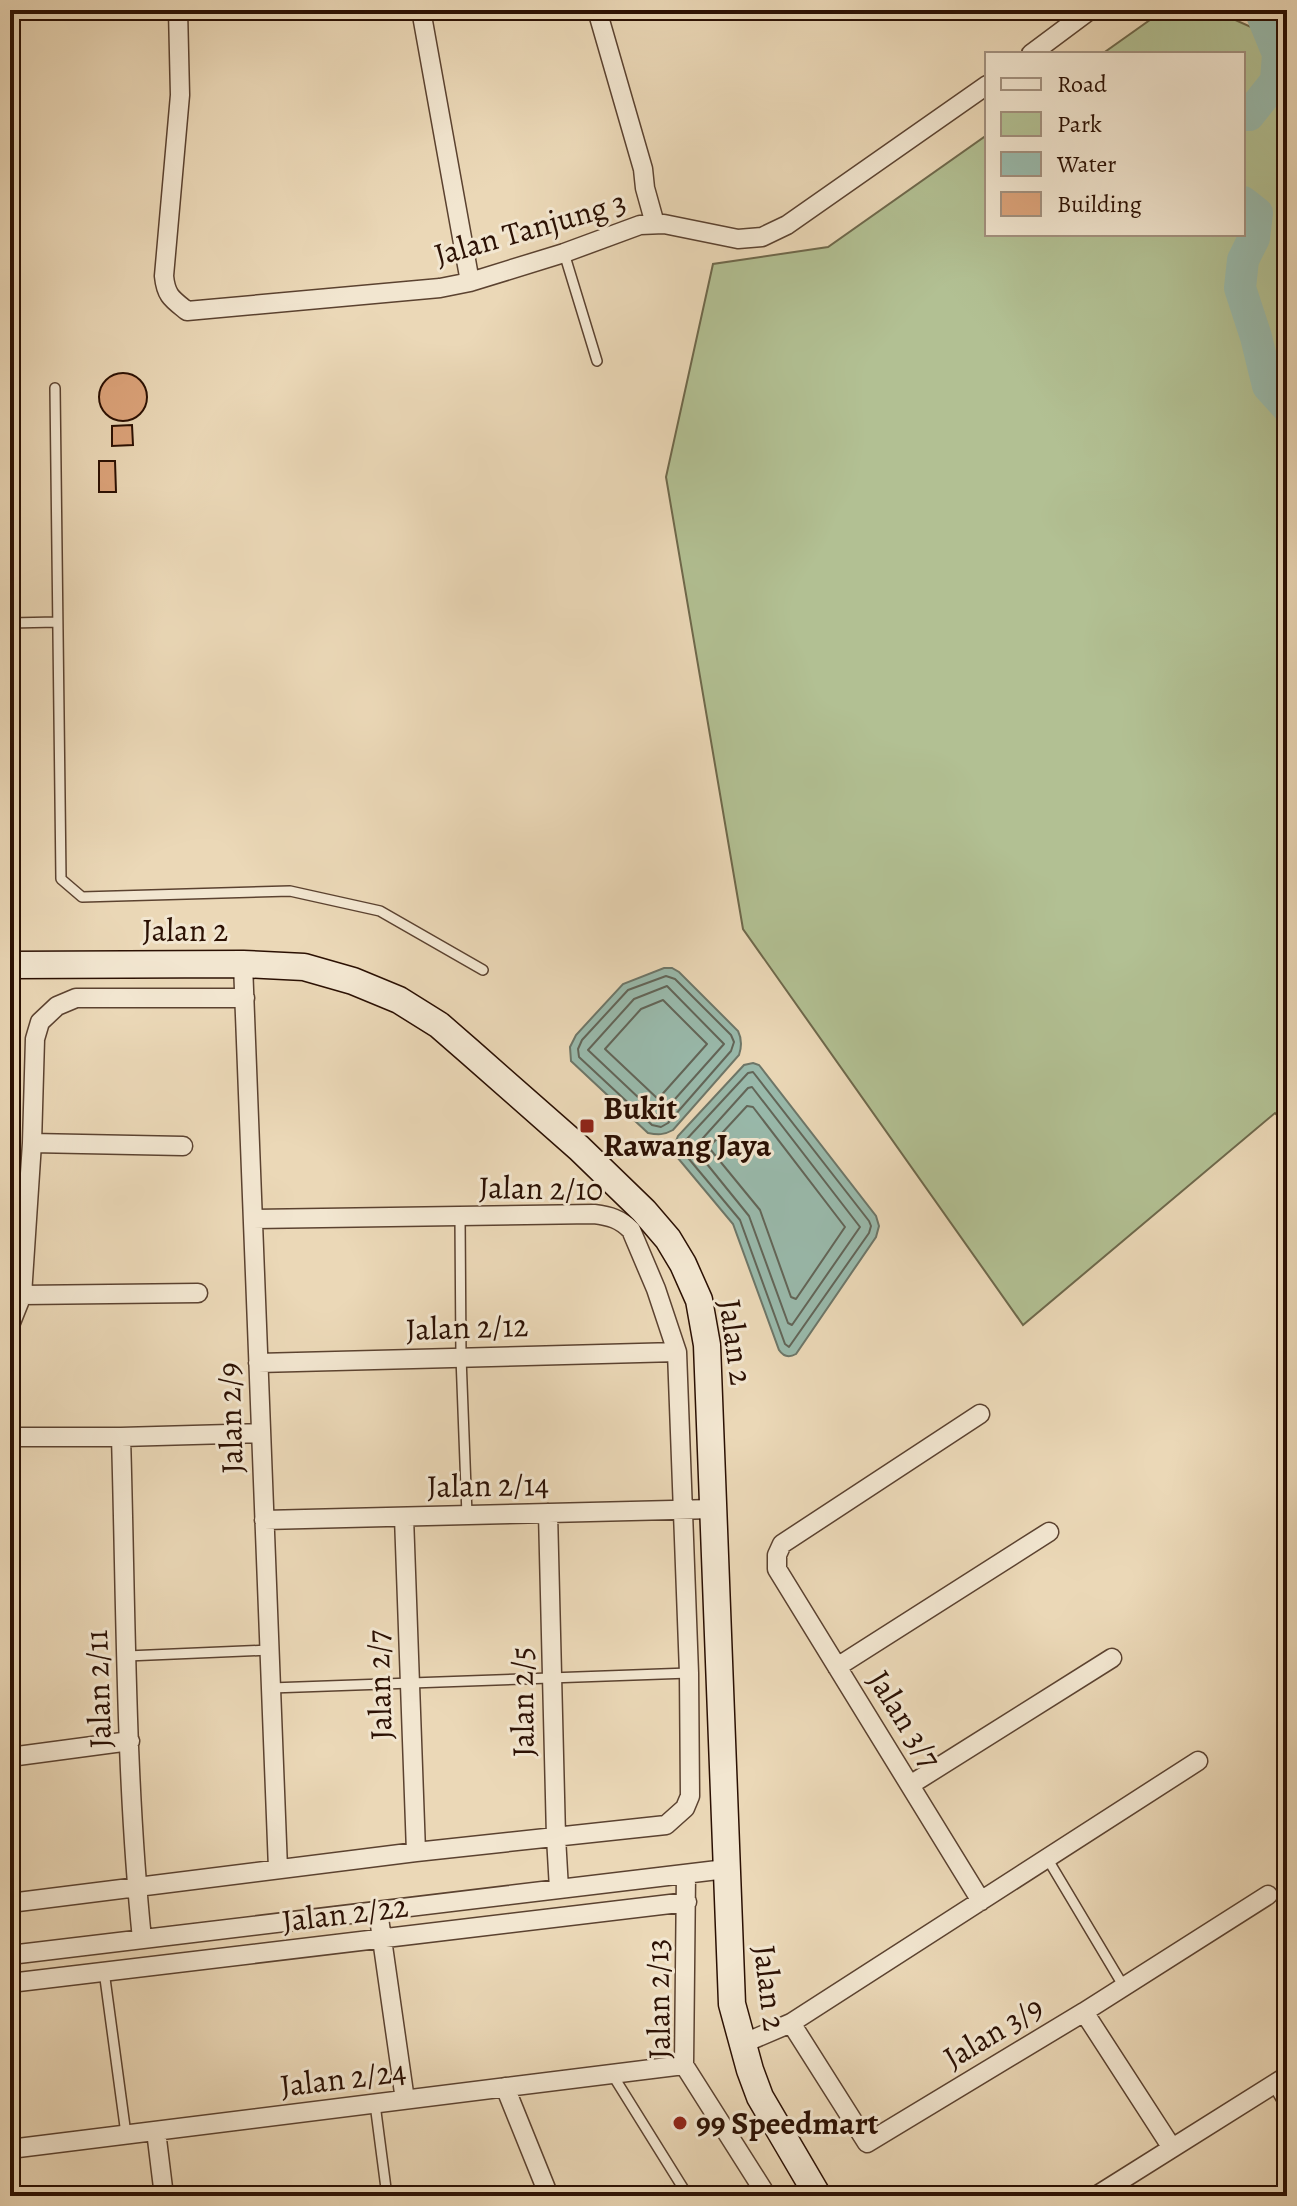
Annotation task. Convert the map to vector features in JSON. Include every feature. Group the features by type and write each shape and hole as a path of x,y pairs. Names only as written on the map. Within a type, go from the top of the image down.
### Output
{"street":[{"name":"Jalan Tanjung 3","path":"178,10 180,95 164,276 165,290 170,298 187,311 440,288 564,253 640,225 655,224 738,239 762,237 787,225 985,86"},
{"path":"421,10 470,282"},
{"path":"597,10 643,169 655,224"},
{"path":"1034,52 1090,10"},
{"name":"Jalan 2","path":"10,965 243,964 304,967 353,981 399,1000 439,1025 579,1148 644,1211 668,1239 699,1300 707,1345 732,2004 760,2097 818,2196"},
{"name":"Jalan 2/9","path":"243,964 278,1869"},
{"path":"10,1325 22,1295 35,1039 40,1022 57,1006 76,998 245,998"},
{"path":"32,1143 183,1146"},
{"name":"Jalan 2/10","path":"10,1903 416,1852 666,1825 685,1808 690,1796 689,1673 677,1352 631,1230 607,1215 594,1214 253,1219"},
{"path":"22,1295 198,1293"},
{"name":"Jalan 2/12","path":"258,1363 677,1352"},
{"name":"Jalan 3/7","path":"980,1414 782,1544 777,1555 777,1569 981,1901"},
{"path":"10,1437 261,1433"},
{"name":"Jalan 2/11","path":"121,1437 136,1887 142,1939"},
{"name":"Jalan 2/14","path":"264,1520 713,1509"},
{"name":"Jalan 2/5","path":"548,1513 559,1889"},
{"name":"Jalan 2/7","path":"404,1517 416,1852"},
{"path":"837,1667 1049,1532"},
{"path":"910,1785 1112,1658"},
{"path":"10,1757 130,1741"},
{"path":"742,2044 791,2023 1198,1761"},
{"path":"10,1955 726,1869"},
{"name":"Jalan 2/13","path":"686,1874 684,2065 767,2196"},
{"name":"Jalan 3/9","path":"791,2023 867,2143 1084,2012 1268,1895"},
{"name":"Jalan 2/22","path":"10,1983 687,1902"},
{"path":"378,1911 405,2100"},
{"path":"1084,2012 1172,2148"},
{"name":"Jalan 2/24","path":"10,2149 684,2065"},
{"path":"1108,2193 1172,2148 1280,2081"},
{"path":"505,2087 549,2196"},
{"path":"156,2131 164,2196"}],"lane":[{"path":"564,253 597,361"},
{"path":"55,388 61,879 82,897 290,891 380,911 483,970"},
{"path":"10,623 57,622"},
{"path":"460,1217 467,1515"},
{"path":"127,1656 269,1650"},
{"path":"271,1688 689,1673"},
{"path":"1047,1858 1124,1987"},
{"path":"104,1971 126,2135"},
{"path":"612,2074 688,2196"},
{"path":"1280,2081 1287,2109"},
{"path":"375,2104 387,2196"}],"green space":[{"path":"1164,10 1213,10 1287,43 1287,1125 1275,1113 1023,1325 743,929 666,477 713,264 828,247 985,136 985,236 1245,236 1245,52 1105,52"}],"water":[{"path":"664,968 679,972 738,1031 741,1046 739,1055 673,1130 658,1134 648,1133 571,1061 570,1047 576,1035 623,984"},
{"path":"744,1065 759,1065 876,1216 879,1226 876,1237 796,1354 791,1356 779,1350 733,1224 677,1157 674,1146 678,1136"}],"building":[{"path":"123,373 140,380 147,397 140,414 123,421 106,414 99,397 106,380"},
{"path":"132,425 133,445 112,446 112,426"},
{"path":"99,461 115,461 116,492 99,492"}],"waterway":[{"path":"1245,115 1249,115 1276,81 1278,54 1260,10"},
{"path":"1245,204 1257,213 1254,238 1243,260 1240,288 1268,386 1287,407"}],"place":[{"name":"Bukit Rawang Jaya","path":"587,1126"},
{"name":"99 Speedmart","path":"680,2123"}]}
